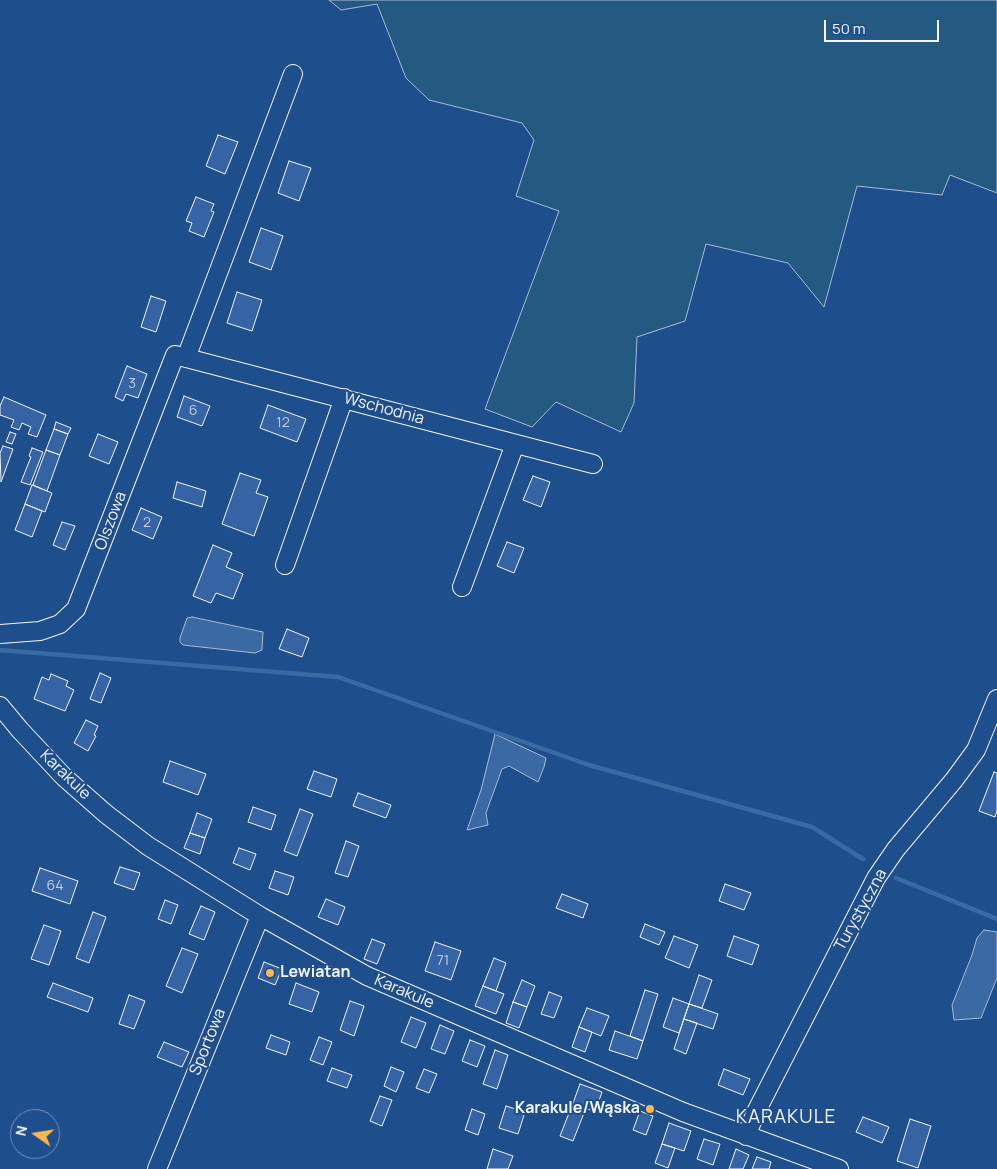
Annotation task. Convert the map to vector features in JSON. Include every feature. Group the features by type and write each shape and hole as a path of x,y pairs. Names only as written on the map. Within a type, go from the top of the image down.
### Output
{"street":[{"name":"Olszowa","path":"0,634 40,631 60,624 76,609 181,357 293,74"},
{"name":"Wschodnia","path":"181,357 593,464"},
{"path":"285,566 344,398"},
{"path":"462,587 515,444"},
{"name":"Turystyczna","path":"746,1136 760,1103 876,878 896,849 954,780 976,750 997,699"},
{"name":"Karakule","path":"0,706 64,778 106,814 148,846 260,916 367,976 683,1112 839,1169"},
{"name":"Sportowa","path":"157,1169 260,916"}],"shaded area":[{"path":"329,0 997,0 997,193 950,175 942,195 857,186 824,307 788,263 706,244 685,321 637,337 634,403 621,432 556,402 532,427 485,409 559,211 516,196 534,140 522,123 429,100 406,78 377,4 341,10"},
{"path":"192,617 263,632 262,650 255,653 183,645 180,642 180,638 187,618"},
{"path":"495,734 546,758 544,767 538,782 509,766 502,769 486,813 488,825 467,830 481,790"},
{"path":"984,930 997,932 997,978 981,1018 954,1020 952,1005 977,938"}],"building":[{"path":"218,135 238,142 225,174 206,166"},
{"path":"289,161 311,168 299,201 278,193"},
{"path":"196,197 214,204 211,211 214,212 204,237 189,231 192,223 186,221"},
{"path":"261,228 283,236 271,270 249,262"},
{"path":"237,292 262,300 252,331 227,323"},
{"path":"151,296 166,301 156,332 141,327"},
{"path":"127,366 147,374 138,398 126,394 123,401 115,397"},
{"path":"184,396 210,406 202,426 177,417"},
{"path":"4,397 46,415 37,437 28,434 31,427 22,423 19,430 11,427 14,420 0,415 0,406"},
{"path":"268,405 306,419 297,442 260,428"},
{"path":"56,422 71,428 68,434 54,429"},
{"path":"54,429 68,434 60,455 46,450"},
{"path":"10,432 16,434 12,444 6,442"},
{"path":"98,434 118,442 109,464 89,456"},
{"path":"3,446 13,449 1,482 0,453"},
{"path":"32,448 43,452 30,485 21,482 31,457 29,456"},
{"path":"46,450 60,455 47,491 33,485"},
{"path":"240,473 261,480 256,493 268,497 254,536 222,524"},
{"path":"533,476 550,482 541,507 523,500"},
{"path":"177,482 206,491 202,507 173,498"},
{"path":"32,485 52,493 45,512 25,504"},
{"path":"25,504 42,511 32,537 15,530"},
{"path":"141,508 162,517 153,539 132,530"},
{"path":"62,522 75,526 65,550 53,545"},
{"path":"507,542 524,548 514,573 497,566"},
{"path":"213,545 232,553 226,567 243,574 233,599 216,593 211,603 193,596"},
{"path":"287,629 309,638 302,657 279,649"},
{"path":"100,673 111,678 101,703 90,699"},
{"path":"51,674 68,681 66,686 74,690 65,711 34,699 42,677 49,680"},
{"path":"86,720 98,726 94,735 96,736 88,751 74,743"},
{"path":"170,761 206,774 198,795 163,782"},
{"path":"314,771 337,779 331,797 307,789"},
{"path":"994,772 997,773 997,811 995,817 979,811"},
{"path":"358,793 391,805 386,818 353,806"},
{"path":"253,807 276,815 271,830 248,822"},
{"path":"300,809 313,814 297,856 284,851"},
{"path":"197,813 212,819 205,838 190,833"},
{"path":"190,833 205,838 200,854 184,848"},
{"path":"346,841 359,846 348,877 335,873"},
{"path":"239,848 256,854 250,870 233,863"},
{"path":"120,867 140,873 134,890 114,883"},
{"path":"40,868 78,881 70,904 32,891"},
{"path":"275,871 294,877 288,895 269,888"},
{"path":"725,884 751,893 744,910 719,901"},
{"path":"562,894 588,904 583,918 556,908"},
{"path":"326,899 345,907 338,925 318,917"},
{"path":"165,900 178,905 171,924 158,919"},
{"path":"201,906 215,912 204,940 189,934"},
{"path":"93,912 106,917 89,963 76,958"},
{"path":"645,924 665,932 659,945 640,937"},
{"path":"44,925 61,931 49,965 31,959"},
{"path":"674,936 698,945 689,968 665,958"},
{"path":"734,936 759,945 752,965 727,956"},
{"path":"372,939 385,944 377,964 364,959"},
{"path":"435,942 461,951 451,980 425,971"},
{"path":"182,948 198,954 182,993 166,986"},
{"path":"494,958 506,963 496,991 483,986"},
{"name":"Lewiatan","path":"264,962 282,969 275,985 258,978"},
{"path":"699,975 712,980 702,1008 689,1004"},
{"path":"522,980 535,986 527,1007 513,1002"},
{"path":"53,983 93,998 88,1012 47,997"},
{"path":"296,983 319,992 312,1012 289,1004"},
{"path":"483,986 504,994 496,1014 475,1006"},
{"path":"645,990 658,994 643,1041 630,1036"},
{"path":"549,992 562,997 554,1018 541,1014"},
{"path":"129,995 145,1001 134,1029 119,1024"},
{"path":"673,998 689,1004 679,1033 663,1027"},
{"path":"350,1001 364,1006 354,1036 340,1030"},
{"path":"513,1002 527,1007 519,1028 506,1023"},
{"path":"689,1004 718,1014 713,1029 684,1019"},
{"path":"587,1008 609,1016 601,1036 579,1027"},
{"path":"411,1017 426,1023 416,1048 401,1042"},
{"path":"684,1019 697,1023 686,1054 674,1049"},
{"path":"440,1025 454,1031 445,1054 431,1049"},
{"path":"579,1027 592,1032 585,1052 572,1047"},
{"path":"615,1031 643,1041 637,1059 609,1050"},
{"path":"271,1035 290,1042 286,1055 266,1048"},
{"path":"319,1037 332,1042 323,1065 310,1060"},
{"path":"470,1040 485,1046 477,1067 462,1061"},
{"path":"164,1042 189,1052 182,1067 157,1057"},
{"path":"495,1050 508,1055 497,1089 483,1084"},
{"path":"391,1067 404,1072 396,1092 384,1086"},
{"path":"332,1068 352,1075 347,1088 327,1081"},
{"path":"424,1069 437,1074 429,1093 416,1088"},
{"path":"724,1069 750,1079 743,1095 718,1085"},
{"path":"580,1084 602,1092 595,1112 573,1103"},
{"path":"380,1096 392,1100 382,1126 370,1121"},
{"path":"573,1103 586,1108 573,1141 560,1136"},
{"path":"506,1106 525,1112 518,1134 499,1128"},
{"path":"472,1109 485,1114 478,1135 465,1130"},
{"path":"640,1111 653,1116 646,1135 633,1130"},
{"path":"863,1117 889,1127 882,1143 856,1132"},
{"path":"910,1119 931,1126 918,1168 897,1161"},
{"path":"669,1123 691,1131 684,1151 662,1144"},
{"path":"704,1139 720,1144 713,1165 697,1159"},
{"path":"662,1144 675,1148 668,1168 655,1163"},
{"path":"493,1149 513,1156 508,1169 487,1169"},
{"path":"736,1149 749,1155 743,1169 729,1169"},
{"path":"757,1157 771,1162 769,1169 752,1169"}],"waterway":[{"path":"0,650 338,677 589,765 812,827 863,859"},
{"path":"896,878 997,919"}],"place":[{"name":"Lewiatan","path":"270,973"},
{"name":"Karakule/Wąska","path":"650,1109"}],"district":[{"name":"KARAKULE","path":"786,1118"}]}
